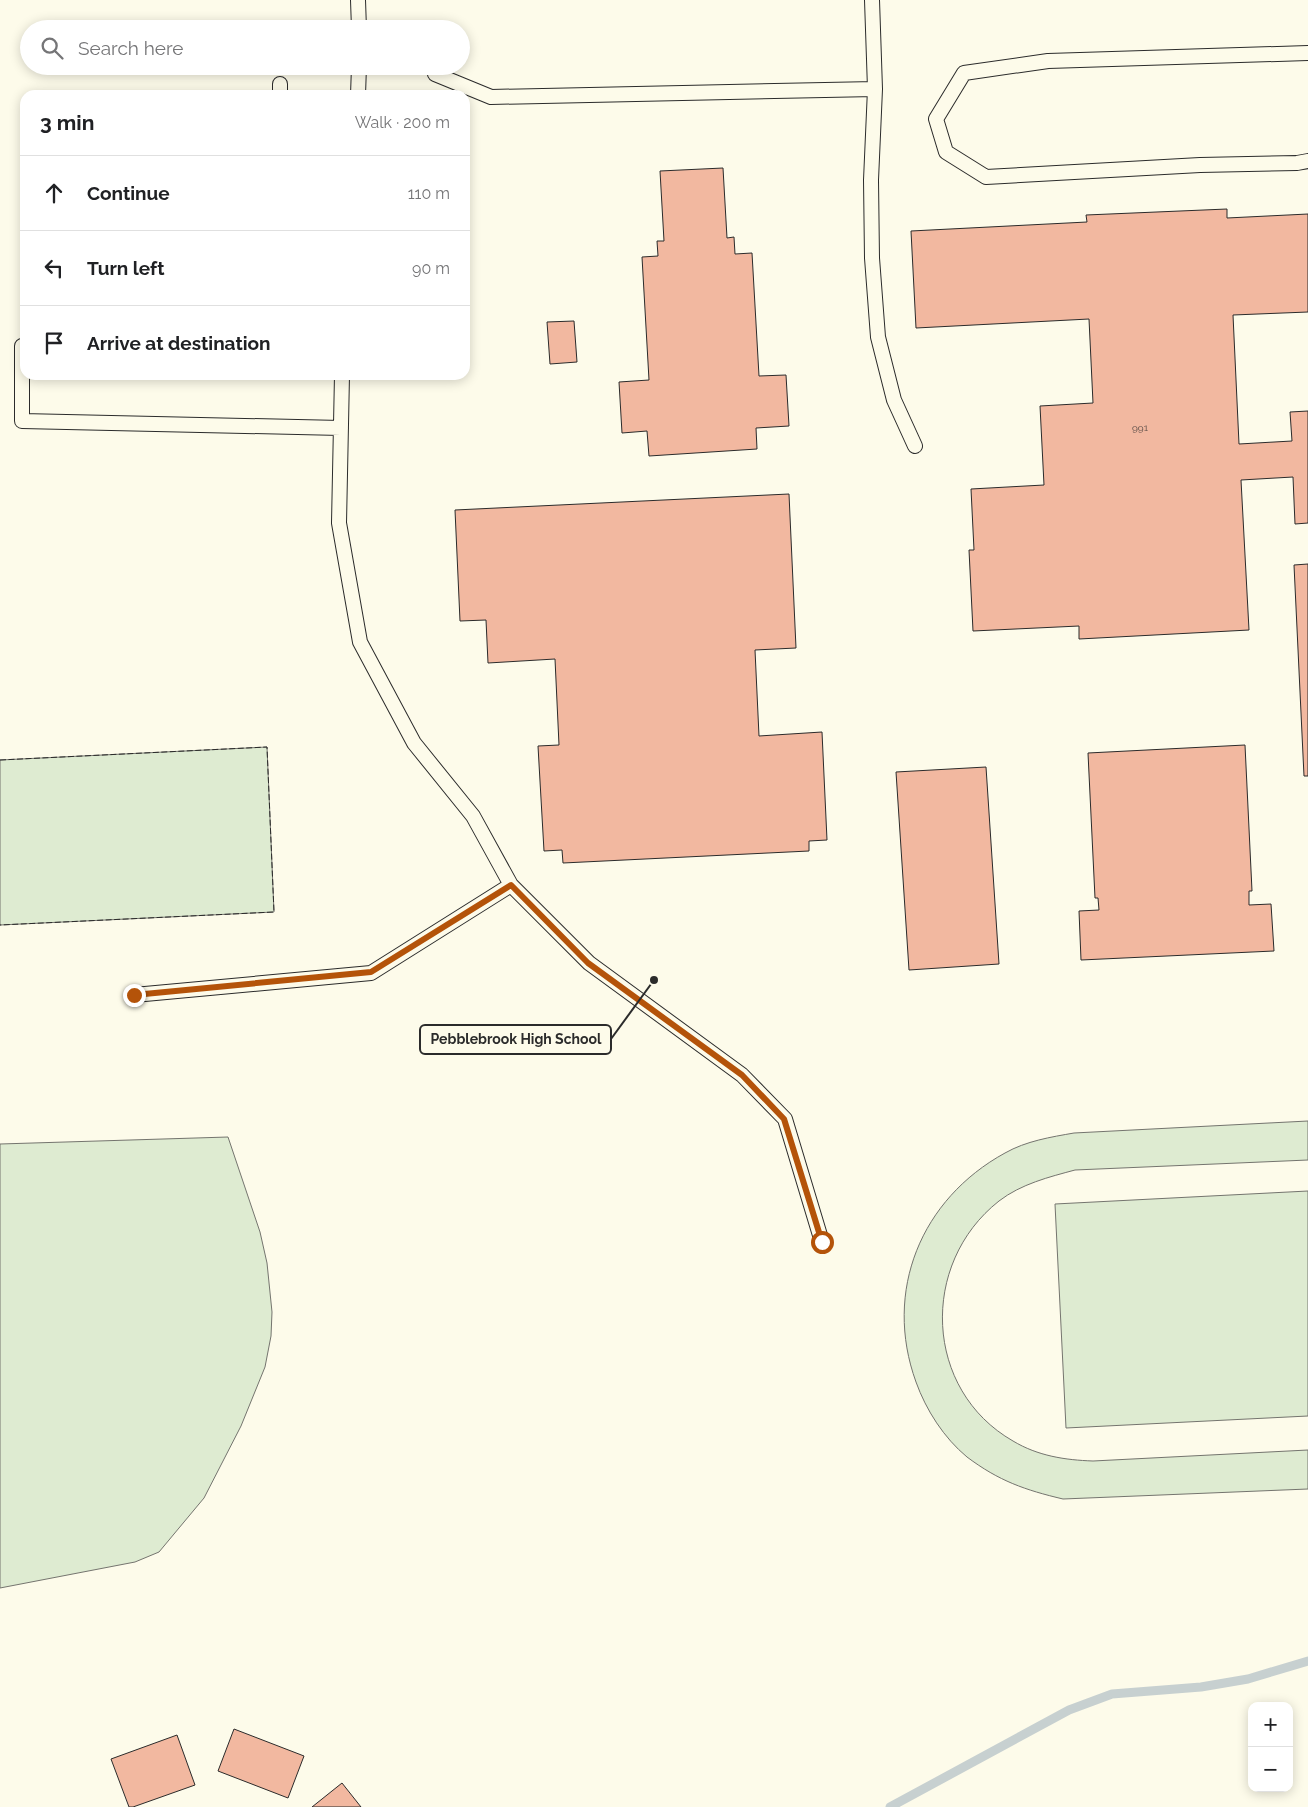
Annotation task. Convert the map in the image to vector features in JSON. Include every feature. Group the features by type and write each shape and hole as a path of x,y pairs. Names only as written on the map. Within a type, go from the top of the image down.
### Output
{"lane":[{"path":"358,0 359,20"},
{"path":"872,0 875,89 871,180 872,258 878,337 894,400 915,446"},
{"path":"1308,53 1048,61 964,72 936,119 946,152 986,177 1308,161"},
{"path":"358,90 359,75"},
{"path":"438,75 491,96 875,89"},
{"path":"22,380 22,421 341,428"},
{"path":"342,380 339,523 360,642 414,743 473,816 511,885 588,963 742,1075 784,1119 822,1242"},
{"path":"134,995 371,972 511,885"}],"green space":[{"path":"267,747 274,912 0,925 0,760"},
{"path":"1308,1121 1308,1160 1075,1170 1055,1175 1016,1190 999,1201 973,1227 955,1258 945,1291 943,1326 948,1359 962,1391 984,1419 1022,1446 1042,1454 1072,1460 1093,1461 1308,1450 1308,1489 1063,1499 1013,1484 990,1472 967,1457 943,1432 930,1413 916,1382 907,1348 904,1314 908,1282 917,1251 931,1222 951,1195 976,1172 1021,1145 1074,1133"},
{"path":"228,1137 260,1232 267,1263 272,1312 271,1336 265,1367 241,1426 204,1498 159,1552 135,1562 0,1588 0,1144"},
{"path":"1308,1191 1308,1416 1066,1428 1055,1204"}],"building":[{"path":"723,168 727,238 734,237 735,254 752,253 759,376 786,375 789,426 756,428 757,449 649,456 647,431 622,433 619,382 649,380 642,257 658,256 657,241 664,241 660,171"},
{"path":"1227,209 1227,218 1308,214 1308,312 1233,315 1239,444 1292,441 1290,412 1308,411 1308,523 1295,524 1293,477 1241,480 1249,630 1079,639 1079,626 973,631 969,550 974,550 971,489 1044,485 1040,406 1093,403 1089,319 916,328 911,231 1087,222 1086,215"},
{"path":"574,321 577,362 550,364 547,322"},
{"path":"789,494 796,648 755,650 759,736 822,732 827,840 809,841 809,851 563,863 562,850 544,851 538,746 559,745 555,659 488,663 486,620 460,621 455,510"},
{"path":"1308,564 1308,776 1304,776 1294,565"},
{"path":"1245,745 1252,891 1249,891 1249,905 1271,904 1274,951 1081,960 1079,911 1099,910 1098,898 1095,898 1088,753"},
{"path":"986,767 999,964 909,970 896,772"},
{"path":"234,1729 304,1756 288,1798 218,1771"},
{"path":"177,1735 195,1785 129,1807 111,1759"},
{"path":"342,1783 361,1807 312,1807"}],"waterway":[{"path":"890,1807 1069,1710 1112,1694 1201,1687 1248,1679 1308,1661"}],"fence":[{"path":"0,760 267,747 274,912 0,925"}],"place":[{"name":"Pebblebrook High School","path":"654,980"}],"route":[{"path":"134,995 371,972 511,885 588,963 742,1075 784,1119 822,1242"}]}
